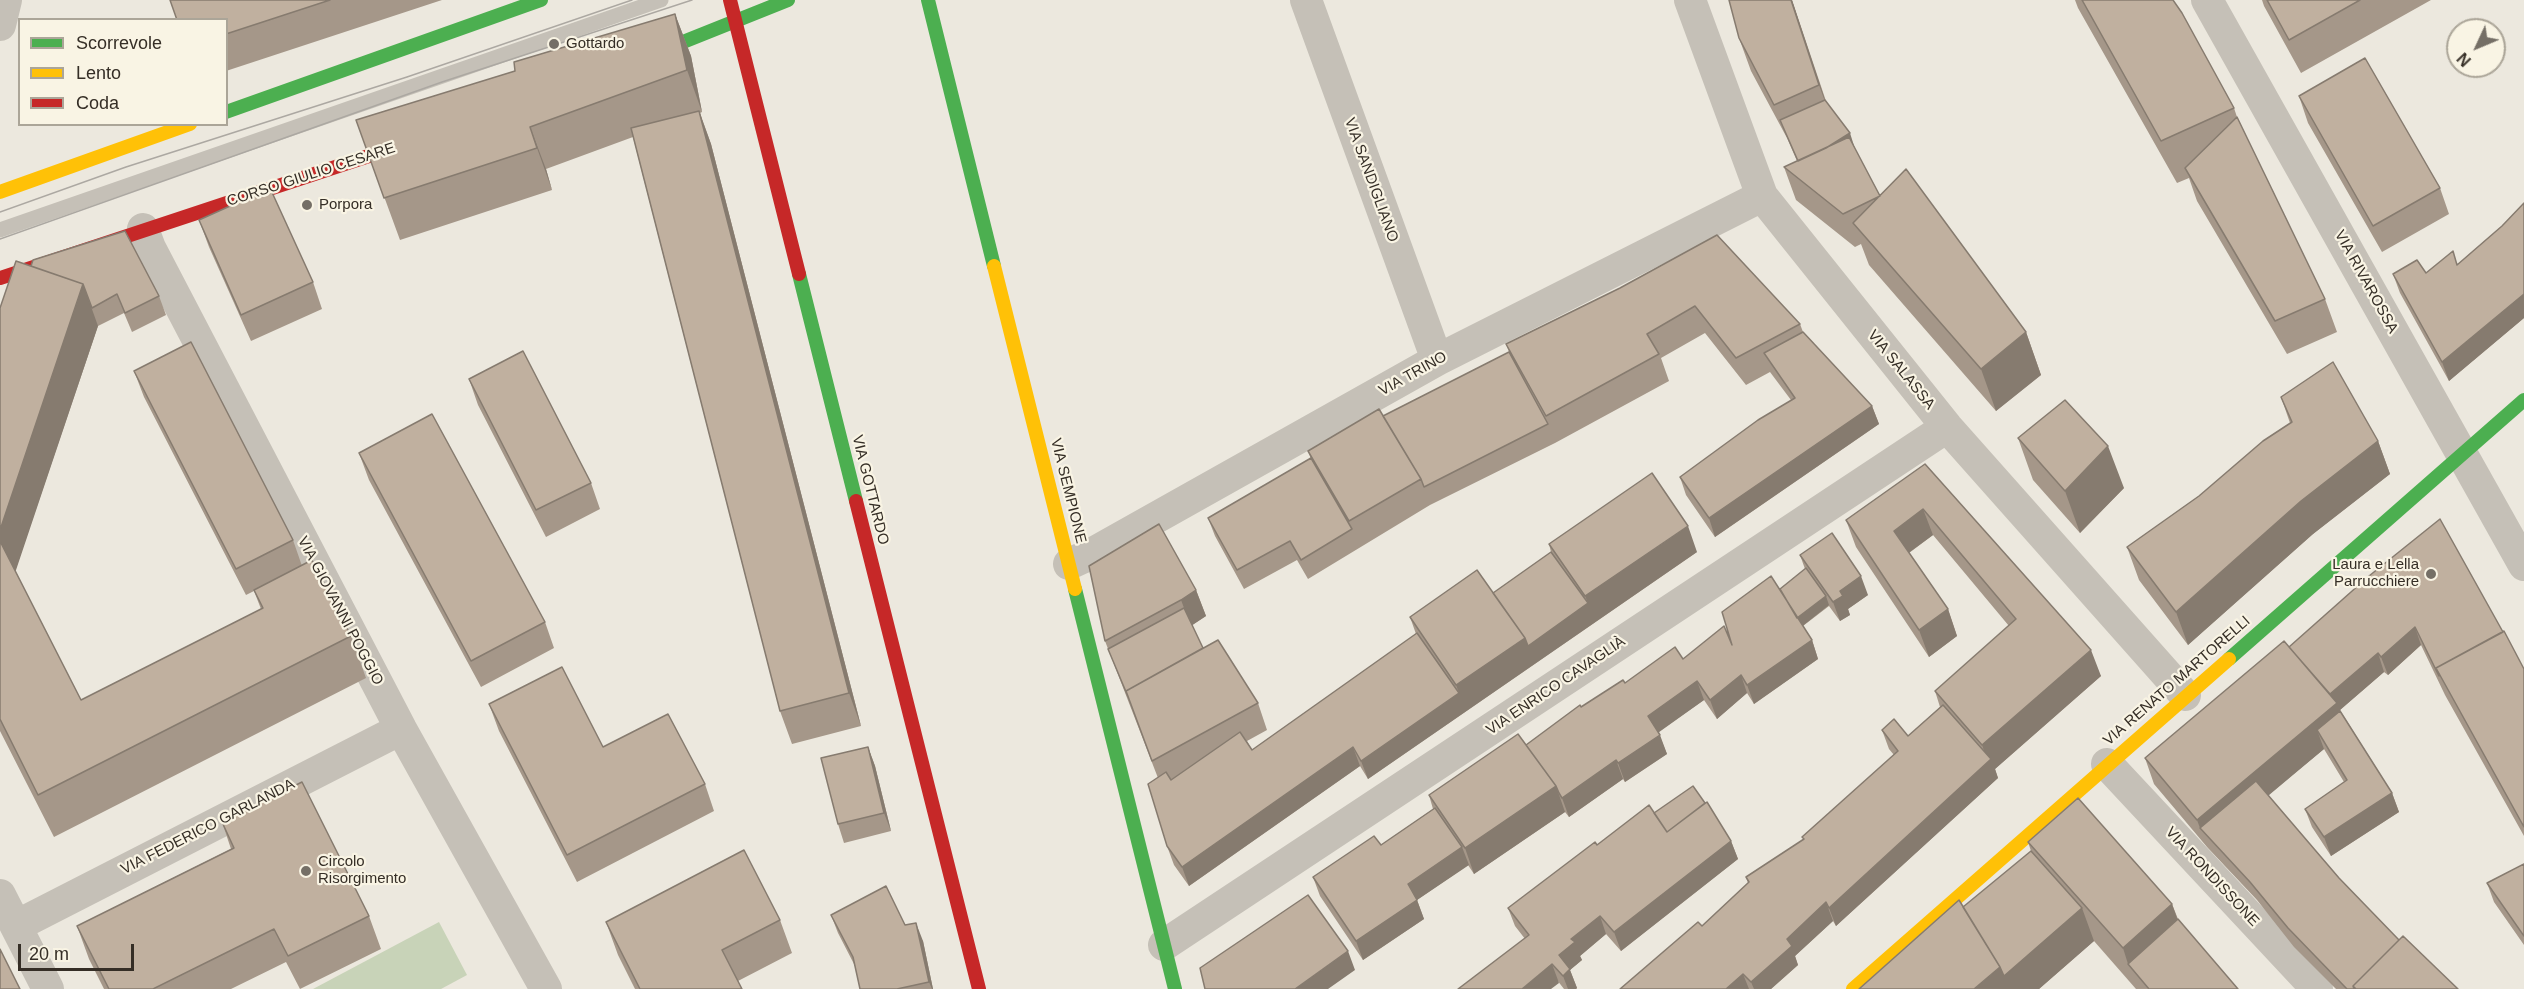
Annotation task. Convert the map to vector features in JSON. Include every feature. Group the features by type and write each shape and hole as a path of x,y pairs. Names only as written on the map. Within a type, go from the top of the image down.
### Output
{"street":[{"path":"0,26 6,0"},
{"path":"228,111 542,0"},
{"name":"VIA GOTTARDO","path":"730,0 979,989"},
{"path":"629,64 735,19 788,0"},
{"name":"VIA SEMPIONE","path":"928,0 1175,989"},
{"name":"VIA SANDIGLIANO","path":"1306,0 1437,360"},
{"name":"VIA SALASSA","path":"1690,0 1762,196 1947,427 2185,695"},
{"name":"VIA RIVAROSSA","path":"2208,0 2524,566"},
{"path":"0,192 184,126"},
{"name":"CORSO GIULIO CESARE","path":"0,279 143,229 426,137"},
{"name":"VIA TRINO","path":"1069,564 1095,552 1437,360 1762,196"},
{"name":"VIA GIOVANNI POGGIO","path":"143,229 150,248 401,729 546,989"},
{"name":"VIA RENATO MARTORELLI","path":"1853,989 2185,695 2524,400"},
{"name":"VIA ENRICO CAVAGLIÀ","path":"1164,945 1947,427"},
{"name":"VIA FEDERICO GARLANDA","path":"16,926 401,729"},
{"name":"VIA RONDISSONE","path":"2107,764 2316,989"},
{"path":"0,895 48,989"}],"lane":[{"path":"0,230 661,0"}],"green space":[{"path":"439,922 467,975 441,989 313,989"}],"building":[{"path":"170,0 330,0 228,33 228,18 176,18"},
{"path":"1729,0 1791,0 1819,85 1774,105 1739,38"},
{"path":"2082,0 2173,0 2234,108 2161,141"},
{"path":"2267,0 2360,0 2289,40"},
{"path":"675,14 687,70 530,127 537,148 384,198 356,120 515,71 514,62"},
{"path":"2365,58 2440,188 2373,226 2299,96"},
{"path":"1825,100 1850,133 1826,148 1798,161 1780,120"},
{"path":"699,111 849,693 780,711 631,128"},
{"path":"2237,117 2325,299 2275,321 2185,168"},
{"path":"1849,137 1880,196 1843,214 1784,167"},
{"path":"1906,169 2026,332 1981,369 1853,223"},
{"path":"270,188 313,282 241,315 199,220"},
{"path":"2524,203 2524,294 2442,362 2393,274 2417,260 2426,273 2453,251 2457,265 2502,226"},
{"path":"125,231 159,296 125,313 117,294 92,308 83,284 31,266 33,260"},
{"path":"1717,235 1800,324 1736,358 1695,306 1647,334 1659,354 1546,416 1506,344 1620,288"},
{"path":"16,261 83,284 0,530 0,308"},
{"path":"1803,332 1872,406 1709,518 1680,477 1758,420 1795,398 1764,353"},
{"path":"191,342 293,540 236,569 134,371"},
{"path":"523,351 591,483 536,510 469,379"},
{"path":"1509,352 1548,424 1424,487 1383,416"},
{"path":"2333,362 2378,441 2301,501 2176,612 2127,547 2199,496 2263,441 2292,422 2281,397"},
{"path":"2065,400 2108,446 2065,491 2018,438"},
{"path":"1379,409 1421,479 1349,521 1308,451"},
{"path":"432,414 545,622 471,661 359,453"},
{"path":"1311,458 1352,529 1301,560 1290,541 1237,570 1208,518"},
{"path":"1925,464 2091,650 1982,745 1935,691 2016,619 1923,509 1894,531 1948,609 1919,630 1846,520"},
{"path":"1652,473 1688,526 1585,596 1549,544"},
{"path":"2440,519 2503,632 2436,668 2439,676 2415,627 2381,657 2378,653 2330,694 2289,647 2369,576"},
{"path":"1159,524 1196,590 1105,641 1089,566"},
{"path":"1832,533 1861,576 1840,591 1843,596 1833,602 1800,555"},
{"path":"0,541 81,700 263,608 254,590 312,560 351,636 38,795 0,719"},
{"path":"1551,552 1588,603 1528,646 1525,638 1493,593"},
{"path":"1806,568 1826,596 1797,618 1780,589"},
{"path":"1477,570 1525,638 1456,685 1410,617"},
{"path":"1771,576 1812,640 1747,685 1741,675 1710,700 1697,681 1648,716 1660,735 1618,763 1616,760 1562,798 1526,745 1580,705 1581,707 1623,680 1625,683 1675,647 1683,659 1724,626 1732,645 1722,612"},
{"path":"1184,608 1203,648 1126,691 1129,699 1108,649"},
{"path":"2504,631 2524,669 2524,827 2436,668"},
{"path":"1417,633 1459,693 1361,761 1353,747 1182,867 1167,846 1148,784 1166,772 1171,780 1240,732 1252,750"},
{"path":"1218,640 1258,703 1152,761 1126,691"},
{"path":"2284,641 2337,703 2197,820 2145,758"},
{"path":"562,667 603,747 668,714 705,784 567,855 489,704"},
{"path":"1943,705 1991,759 1829,908 1826,902 1787,939 1792,946 1751,982 1743,974 1726,989 1620,989 1698,922 1702,926 1749,882 1746,877 1804,839 1802,837 1898,751 1882,730 1894,719 1908,736"},
{"path":"2340,711 2392,793 2324,837 2305,809 2347,780 2317,730"},
{"path":"1518,734 1556,786 1465,848 1429,795"},
{"path":"868,747 884,813 838,824 821,758"},
{"path":"2256,781 2339,878 2399,940 2353,986 2354,989 2347,989 2288,928 2250,882 2200,828"},
{"path":"302,782 369,916 288,956 274,929 153,989 109,989 77,926 234,848 222,822"},
{"path":"1693,786 1705,803 1667,832 1654,813"},
{"path":"2078,798 2172,904 2123,948 2028,842"},
{"path":"1707,802 1731,841 1614,932 1600,916 1571,939 1575,942 1559,955 1570,969 1563,976 1552,964 1522,989 1458,989 1529,935 1508,908 1595,842 1597,845 1649,805 1667,832"},
{"path":"1435,808 1462,847 1408,884 1417,900 1356,941 1313,877 1374,836 1381,845"},
{"path":"744,850 780,920 722,950 742,989 640,989 606,922"},
{"path":"2031,851 2082,908 2004,976 1963,907"},
{"path":"2524,864 2524,936 2487,883"},
{"path":"886,886 905,925 916,923 929,982 897,989 860,989 853,957 831,915"},
{"path":"1308,895 1348,951 1295,989 1205,989 1200,968"},
{"path":"1959,900 2000,967 1974,989 1859,989"},
{"path":"2178,919 2238,989 2149,989 2128,964"},
{"path":"2403,936 2458,989 2356,989 2353,986"},
{"path":"0,949 20,989 0,989"}],"tram line":[{"path":"0,212 126,167 407,77 632,0"},
{"path":"0,239 442,82 692,0"}],"traffic: fast":[{"path":"228,111 541,0"},
{"path":"643,58 788,0"},
{"path":"928,0 994,266"},
{"path":"799,274 856,501"},
{"path":"2229,659 2524,400"},
{"path":"1075,589 1175,989"}],"traffic: slow":[{"path":"0,192 184,126"},
{"path":"994,266 1075,589"},
{"path":"1853,989 2229,659"}],"traffic: jam":[{"path":"730,0 799,274"},
{"path":"0,278 411,142"},
{"path":"856,501 979,989"}],"place":[{"name":"Gottardo","path":"554,44"},
{"name":"Porpora","path":"307,205"},
{"name":"Laura e Lella Parrucchiere","path":"2431,574"},
{"name":"Circolo Risorgimento","path":"306,871"}]}
